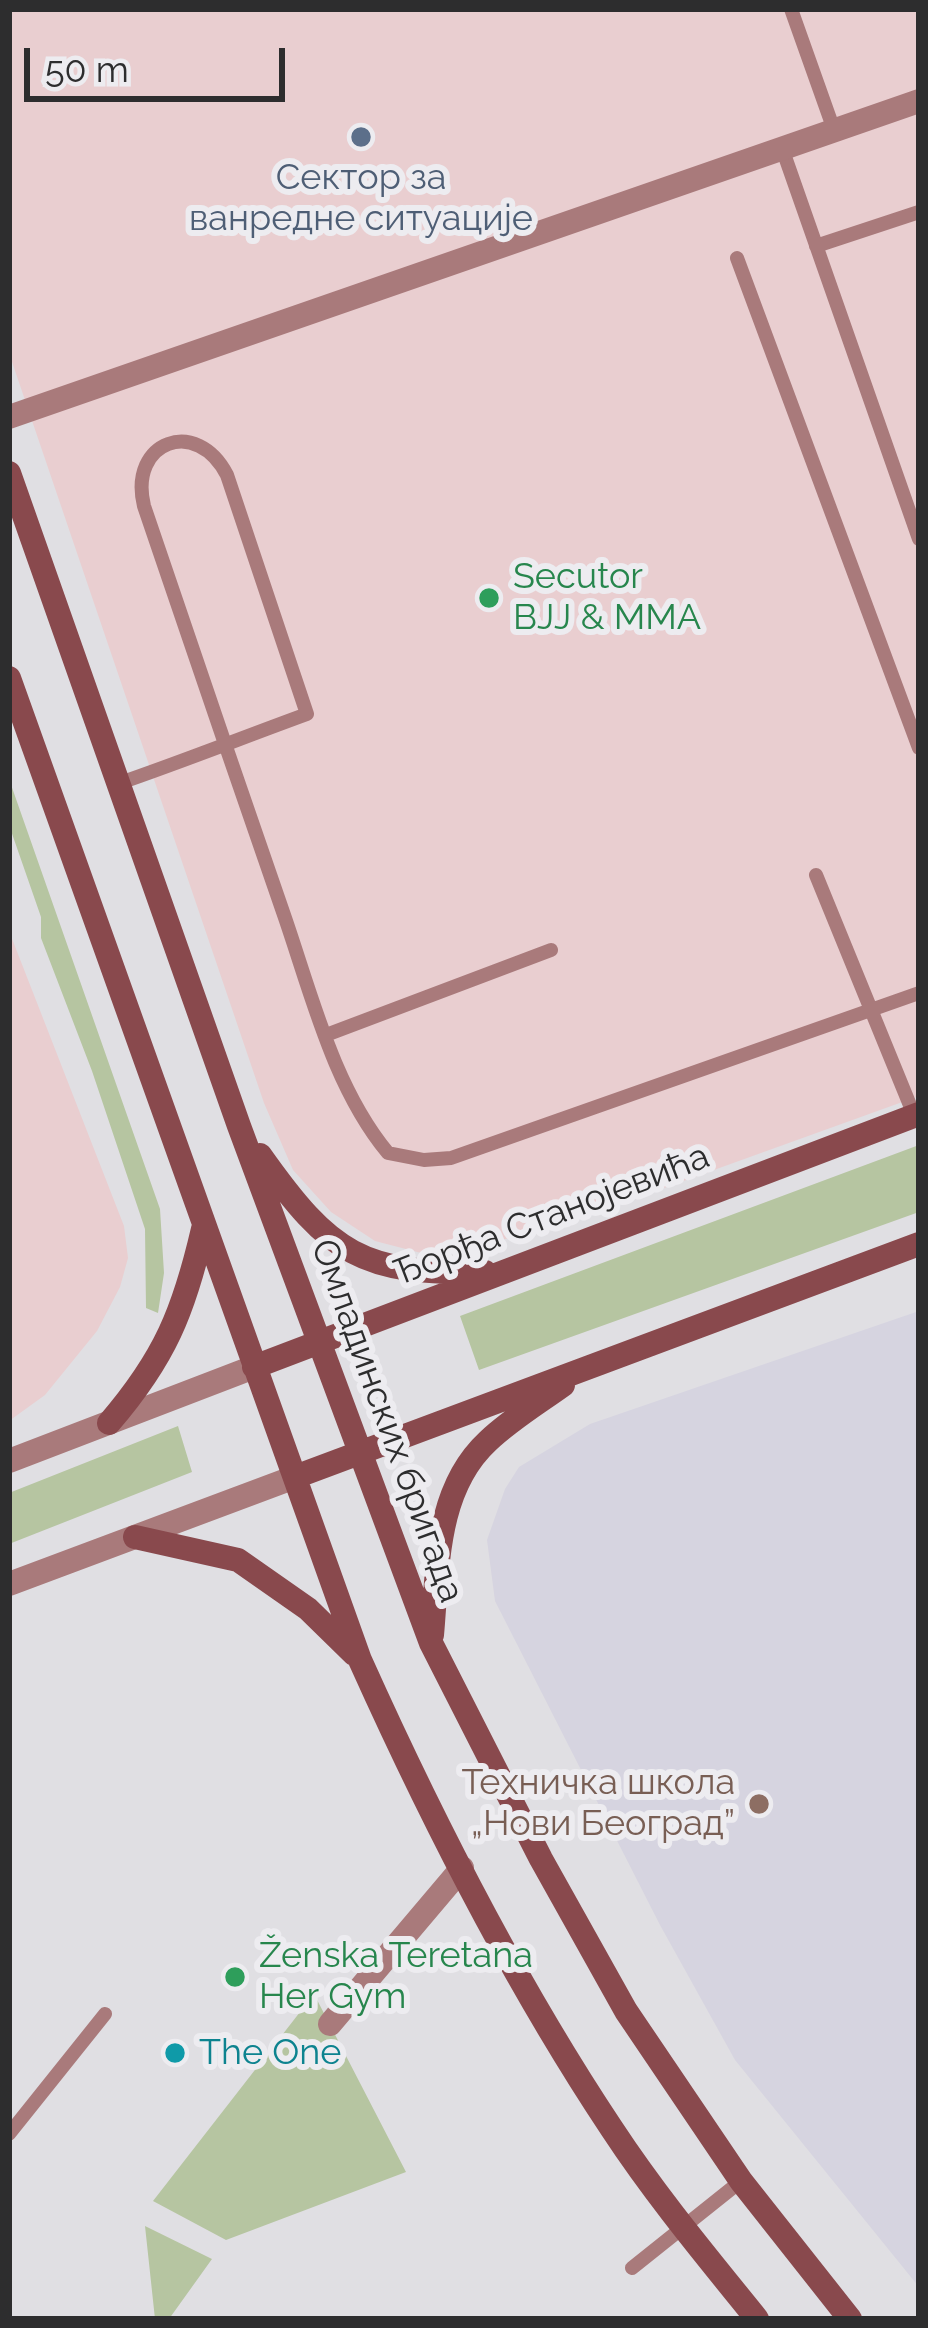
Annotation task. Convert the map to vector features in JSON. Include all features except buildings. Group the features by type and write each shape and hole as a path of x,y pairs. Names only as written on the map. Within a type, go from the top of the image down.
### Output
{"main road":[{"name":"Омладинских бригада","path":"9,473 239,1126 431,1643 541,1859 626,2011 741,2181 850,2319"},
{"path":"9,678 360,1660 410,1772 560,2046 613,2132 682,2228 757,2319"},
{"name":"Ђорђа Станојевића","path":"254,1367 916,1114"},
{"path":"239,1126 292,1200 325,1233 363,1260 451,1273 505,1272"},
{"path":"109,1423 140,1388 164,1349 188,1294 204,1227"},
{"path":"295,1477 919,1244"},
{"path":"431,1643 440,1538 466,1466 488,1441 584,1368"},
{"path":"135,1537 238,1560 308,1610 360,1660"}],"street":[{"path":"9,417 919,101"},
{"name":"Ђорђа Станојевића","path":"9,1460 254,1367"},
{"path":"9,1584 295,1477"},
{"path":"330,2024 462,1868"}],"lane":[{"path":"791,9 834,130"},
{"path":"782,148 919,538"},
{"path":"816,246 919,212"},
{"path":"737,258 919,748"},
{"path":"117,784 224,744 308,714 227,475 217,456 200,443 179,440 159,448 145,464 139,485 224,744 326,1035 359,1112 388,1153 424,1160 451,1157 919,993"},
{"path":"816,875 916,1114"},
{"path":"326,1035 551,950"},
{"path":"9,2134 105,2014"},
{"path":"632,2268 741,2181"}],"shaded area":[{"path":"9,9 919,9 919,1096 542,1232 425,1254 375,1241 331,1212 293,1170 264,1103 9,353"},
{"path":"9,931 124,1226 128,1258 120,1287 97,1331 45,1395 9,1421"},
{"name":"Техничка школа „Нови Београд”","path":"919,1311 919,2287 735,2060 660,1925 495,1601 487,1540 505,1489 519,1467 590,1424"}],"green space":[{"path":"9,779 160,1209 164,1273 158,1313 146,1308 145,1229 41,938 41,917 9,825"},
{"path":"919,1145 919,1212 479,1370 460,1316"},
{"path":"178,1426 192,1472 9,1544 9,1493"},
{"path":"314,1994 406,2172 226,2240 153,2201"},
{"path":"145,2226 212,2259 169,2319 155,2319"}],"place":[{"name":"Сектор за ванредне ситуације","path":"361,137"},
{"name":"Secutor BJJ & MMA","path":"489,598"},
{"name":"Техничка школа „Нови Београд”","path":"759,1804"},
{"name":"Ženska Teretana Her Gym","path":"235,1977"},
{"name":"The One","path":"175,2053"}]}
